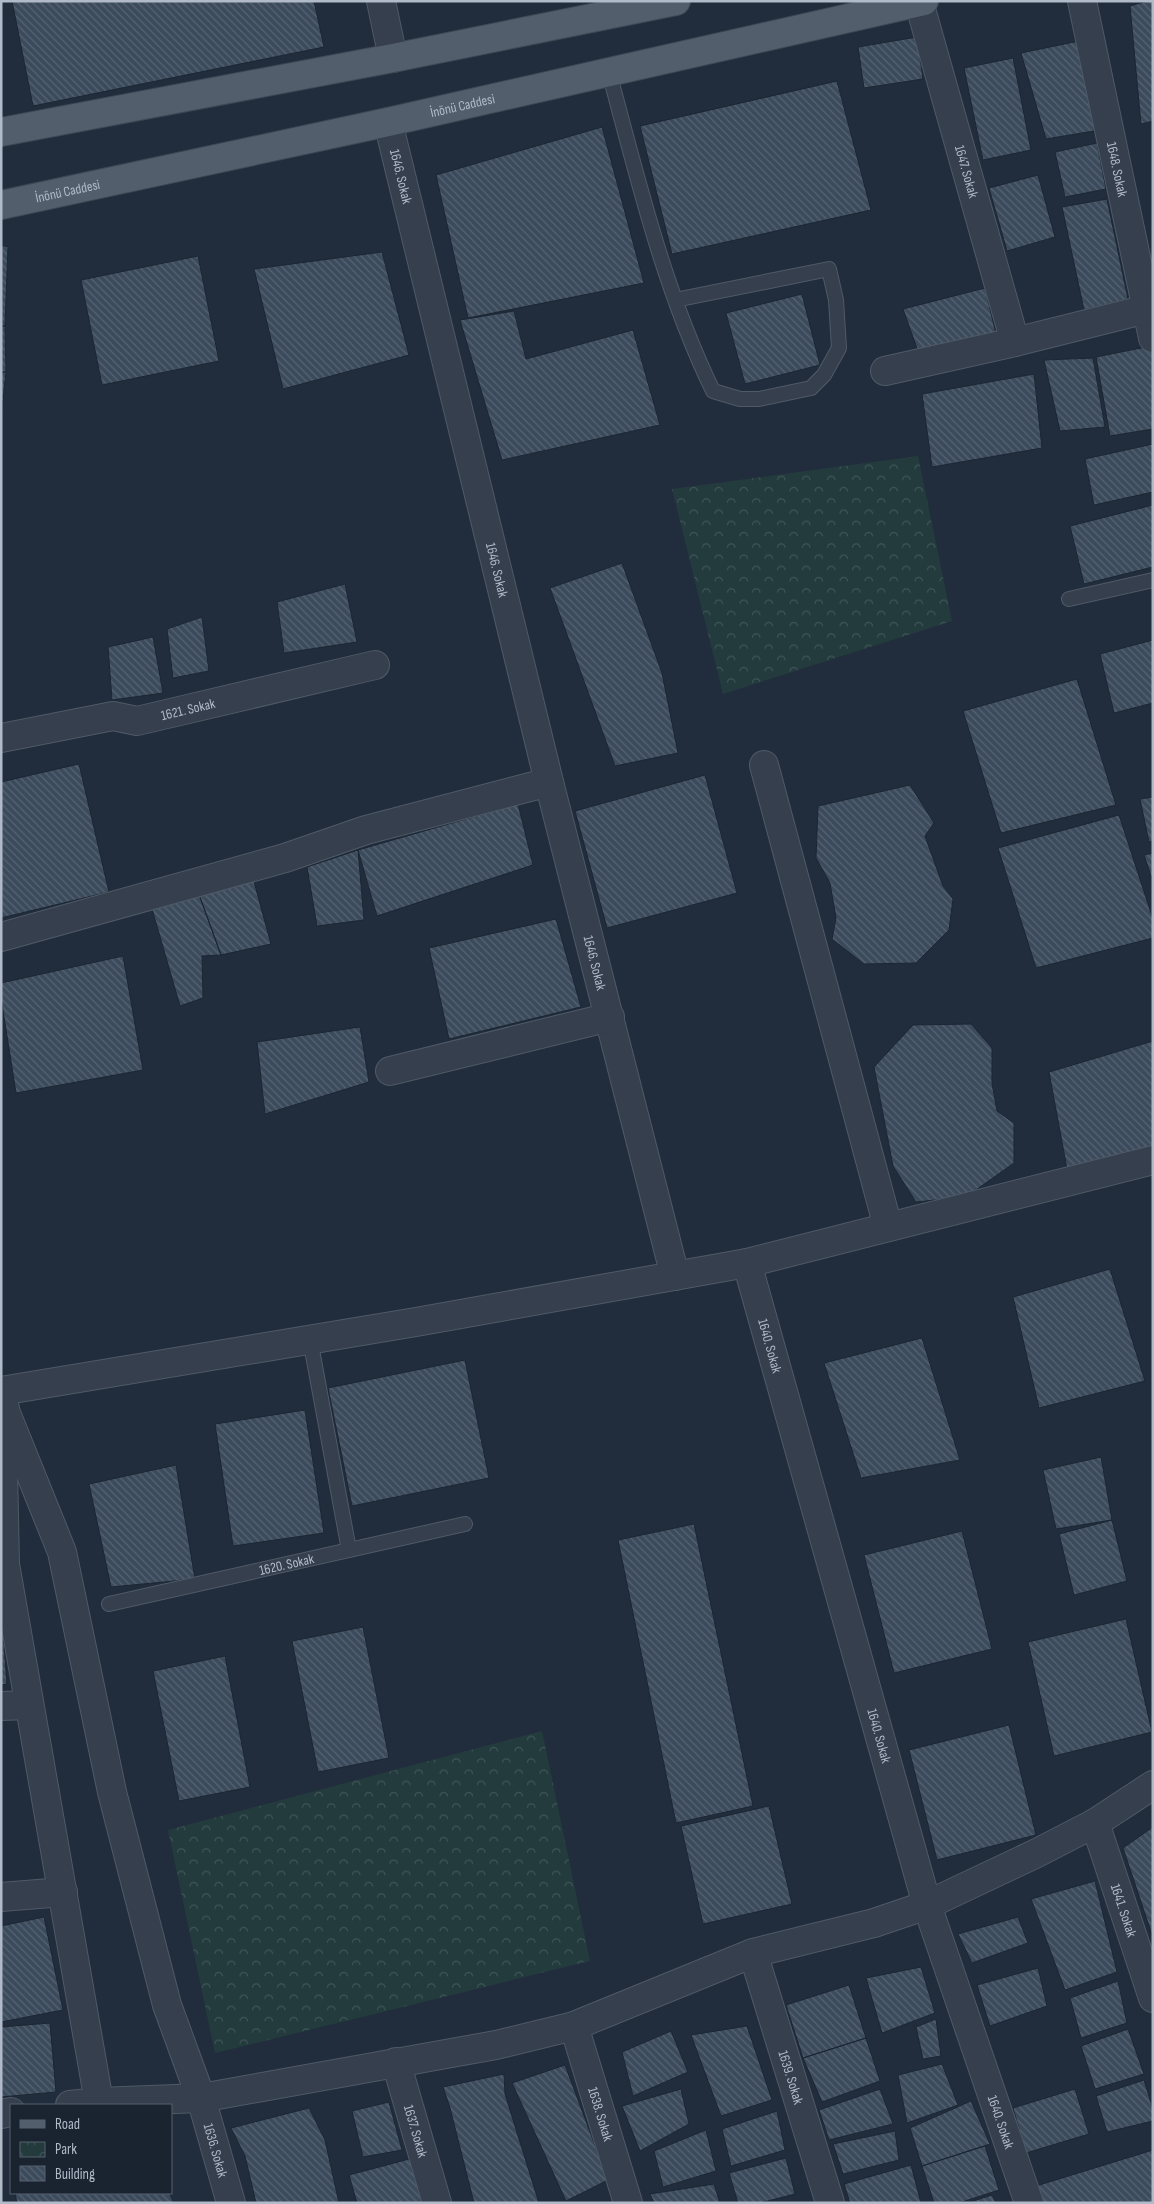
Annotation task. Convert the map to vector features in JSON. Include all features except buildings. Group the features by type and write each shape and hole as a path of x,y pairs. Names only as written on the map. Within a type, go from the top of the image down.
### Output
{"main road":[{"path":"1,132 393,58 676,1"},
{"name":"İnönü Caddesi","path":"1,205 388,122 921,2"}],"street":[{"path":"381,1 393,58"},
{"name":"1648. Sokak","path":"1082,1 1153,338"},
{"name":"1647. Sokak","path":"921,2 1015,342"},
{"name":"1646. Sokak","path":"388,122 549,782 675,1276"},
{"path":"885,371 1147,310"},
{"name":"1621. Sokak","path":"1,738 113,716 136,721 375,665"},
{"path":"764,765 888,1227"},
{"path":"1,937 285,858 366,830 549,782"},
{"path":"390,1071 610,1017"},
{"path":"100,2102 5,1564 1,1391 747,1263 1153,1160"},
{"name":"1640. Sokak","path":"747,1263 927,1905 1029,2203"},
{"name":"1636. Sokak","path":"1,1391 6,1413 62,1552 112,1792 167,2005 201,2098 231,2203"},
{"path":"1,1706 30,1704"},
{"path":"80,2104 201,2098 496,2045 574,2026 753,1953 874,1923 927,1905 1096,1823 1153,1785"},
{"name":"1641. Sokak","path":"1096,1823 1153,1998"},
{"path":"1,1897 62,1892"},
{"name":"1639. Sokak","path":"753,1953 830,2203"},
{"name":"1638. Sokak","path":"574,2026 628,2203"},
{"name":"1637. Sokak","path":"396,2062 437,2203"}],"lane":[{"path":"609,72 649,221 684,327 713,391 740,399 759,399 811,388 824,375 839,348 836,300 829,269 676,300"},
{"path":"1069,599 1153,580"},
{"path":"310,1339 349,1550"},
{"name":"1620. Sokak","path":"109,1604 465,1524"}],"green space":[{"path":"918,456 952,621 723,694 672,489"},
{"path":"542,1731 590,1961 215,2053 168,1830"}]}
